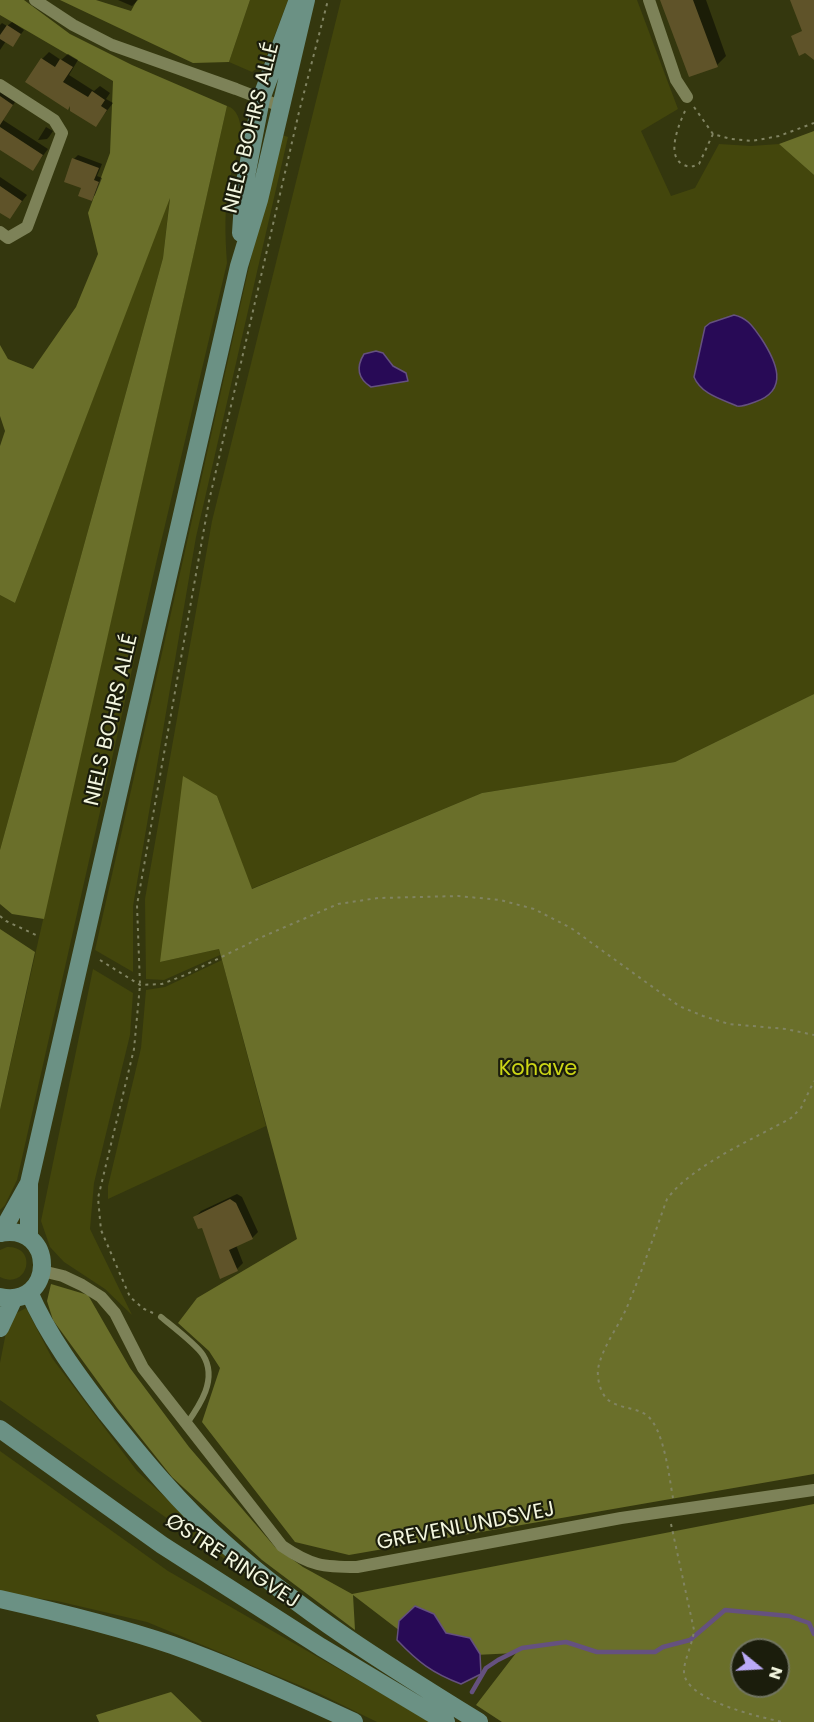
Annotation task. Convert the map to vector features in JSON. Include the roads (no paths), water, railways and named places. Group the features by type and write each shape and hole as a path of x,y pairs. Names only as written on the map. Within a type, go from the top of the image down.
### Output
{"street":[{"path":"35,0 73,25 112,45 280,106"},
{"name":"NIELS BOHRS ALLÉ","path":"239,266 244,187 261,99 297,0"},
{"name":"NIELS BOHRS ALLÉ","path":"29,1238 29,1183 239,266 259,200 306,0"},
{"path":"649,0 676,80 688,99"},
{"path":"0,85 54,120 62,133 27,227 8,238 0,232"},
{"name":"NIELS BOHRS ALLÉ","path":"0,1233 29,1183"},
{"path":"0,1233 16,1232 29,1238 41,1253 42,1271 38,1283 14,1295 0,1328"},
{"name":"GREVENLUNDSVEJ","path":"42,1271 63,1276 101,1297 115,1313 143,1368 282,1546 301,1559 325,1567 357,1567 621,1518 814,1490"},
{"path":"14,1295 40,1317 82,1382 147,1465 222,1541 305,1609 383,1663 479,1722"},
{"name":"ØSTRE RINGVEJ","path":"0,1429 162,1545 321,1647 446,1722"},
{"path":"0,1599 72,1615 173,1646 294,1694 354,1722"}],"lane":[{"path":"161,1317 203,1355 209,1372 208,1384 201,1403 186,1425"}],"waterway":[{"path":"472,1692 486,1668 522,1648 566,1642 597,1652 655,1652 663,1647 690,1640 725,1610 789,1616 809,1623 814,1634"}],"park label":[{"name":"Kohave","path":"538,1070"}]}
